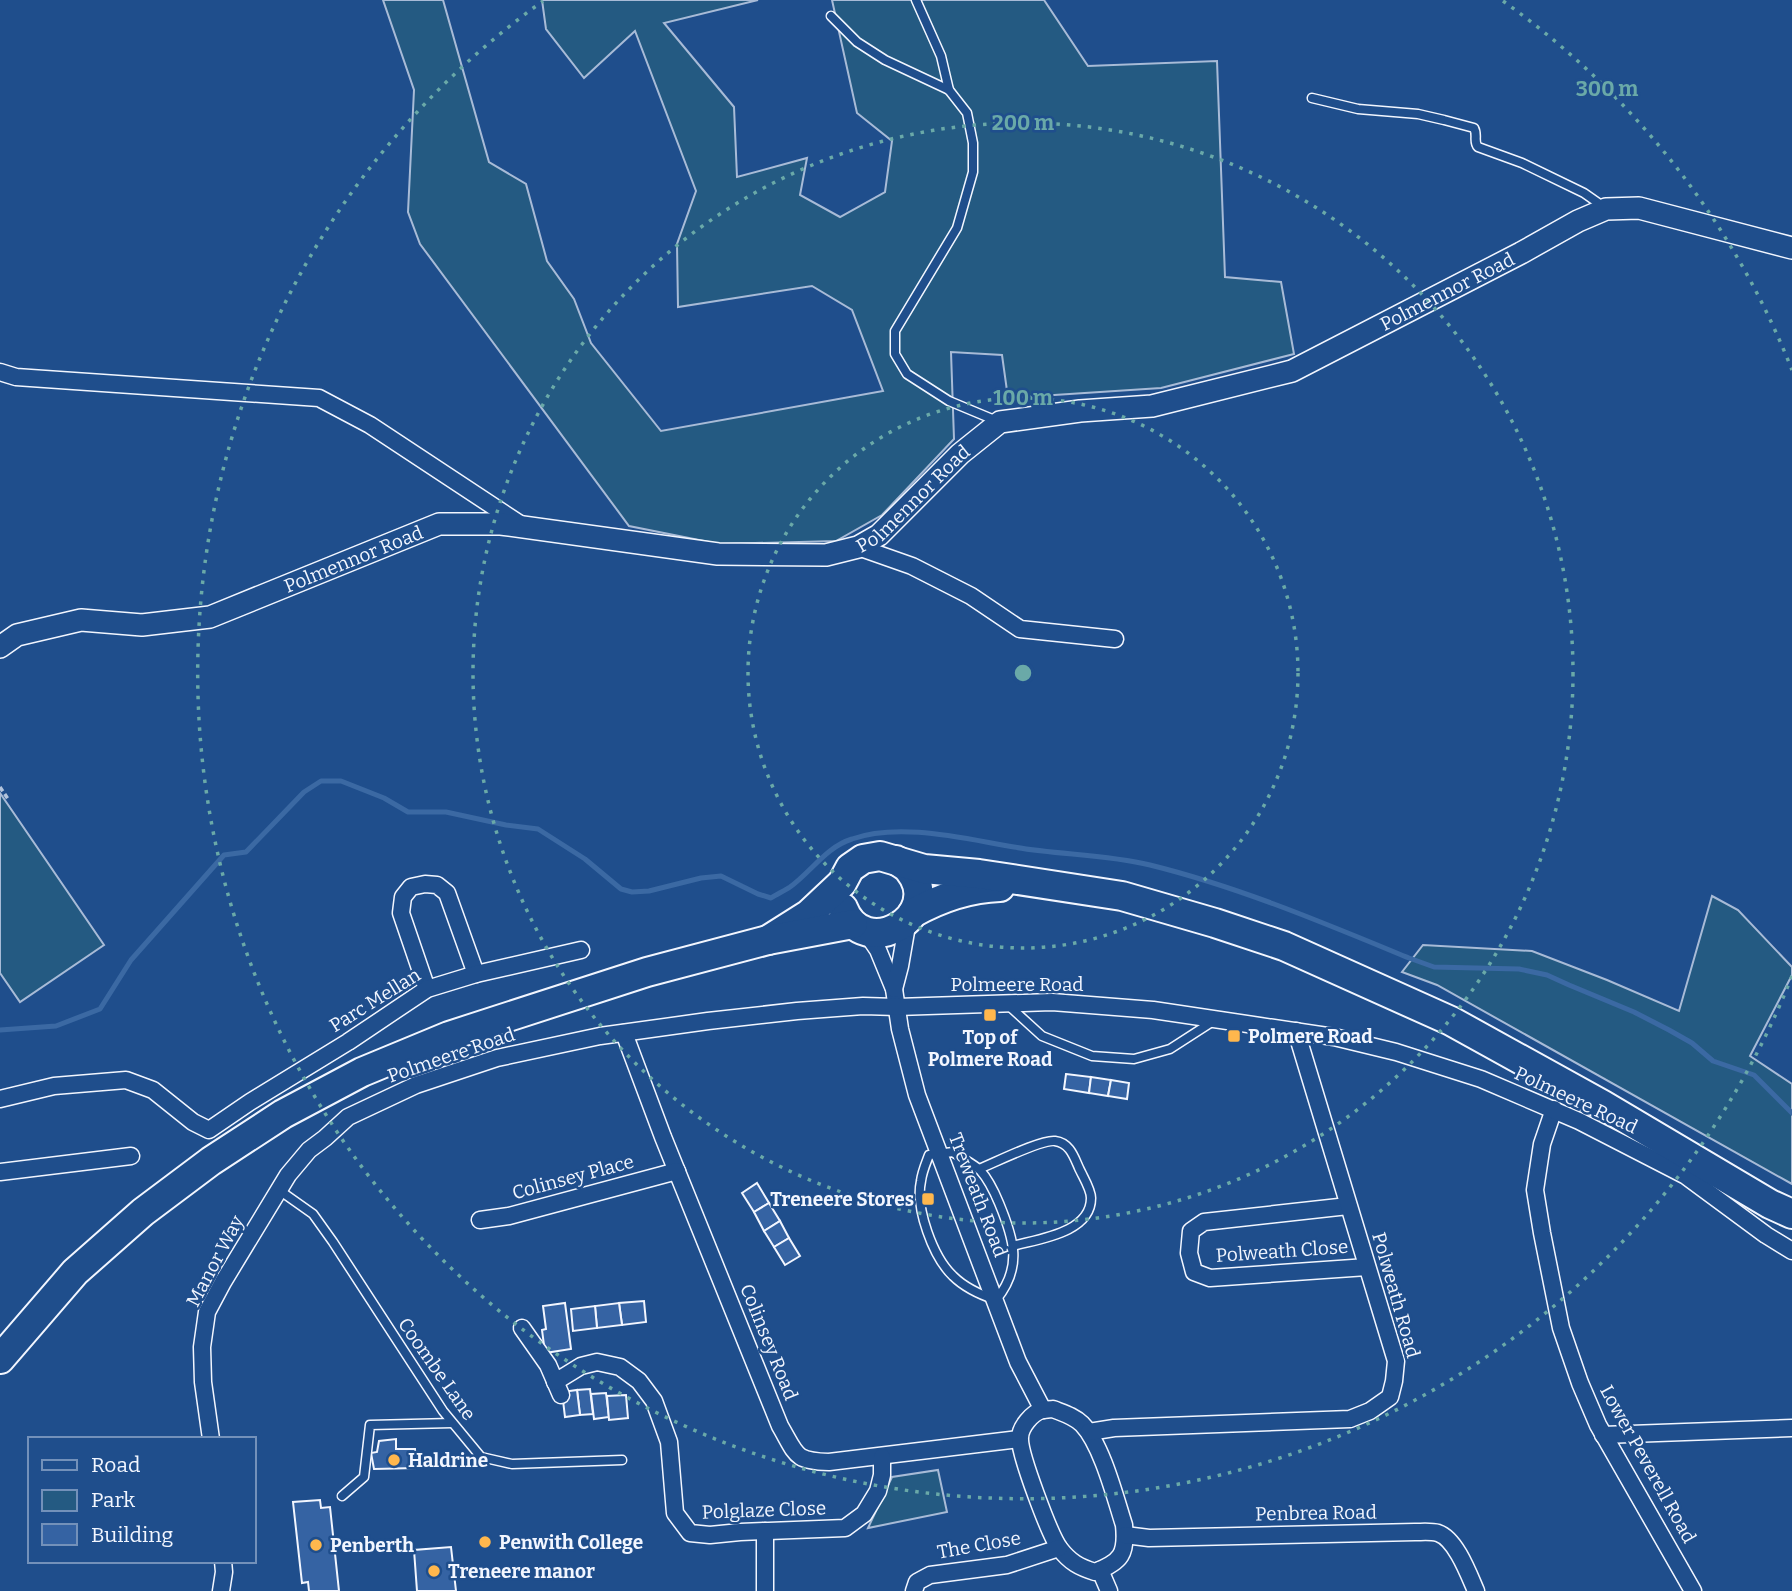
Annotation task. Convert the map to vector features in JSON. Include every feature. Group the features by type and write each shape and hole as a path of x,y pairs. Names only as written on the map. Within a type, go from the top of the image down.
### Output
{"highway":[{"path":"768,940 809,914 842,883 850,868 863,859 880,856 924,869 979,874 1122,896 1284,946 1439,1015 1603,1105 1770,1204 1792,1214"},
{"path":"896,860 908,869 916,883 918,898 911,916"},
{"path":"842,883 840,898 844,912 859,927 877,933 899,928 911,916 935,901 964,892 994,887 1059,885"},
{"path":"0,1359 75,1272 143,1212 211,1161 283,1114 362,1072 449,1036 647,972 768,940 859,927"}],"street":[{"name":"Polmennor Road","path":"0,647 17,635 81,620 142,625 210,617 439,524 501,524 718,554 826,555 858,547 878,535 960,454 1000,422 1080,411 1153,406 1292,371 1578,221 1606,209 1639,208 1792,248"},
{"path":"0,372 16,377 319,398 370,425 525,527"},
{"path":"858,547 912,566 971,596 1020,629 1115,639"},
{"path":"427,989 401,913 402,897 411,887 437,885 447,892 476,974"},
{"name":"Treweath Road","path":"894,989 911,916"},
{"name":"Treweath Road","path":"859,927 878,950 894,989 900,1029 917,1095 1018,1362 1043,1410"},
{"name":"Parc Mellan","path":"0,1099 54,1086 126,1080 153,1090 193,1122 209,1129 427,989 476,974 581,950"},
{"name":"Polmeere Road","path":"279,1190 309,1150 348,1117 416,1085 497,1058 600,1036 797,1011 863,1006 1052,1002 1153,1010 1334,1037 1396,1052 1480,1079 1554,1109 1686,1176 1792,1251"},
{"name":"Polweath Road","path":"1089,1432 1114,1428 1350,1419 1390,1397 1396,1361 1296,1031"},
{"name":"Colinsey Road","path":"624,1033 780,1426 797,1456 810,1462 829,1462 1019,1439"},
{"name":"Lower Peverell Road","path":"1554,1109 1542,1144 1535,1190 1561,1328 1580,1383 1603,1435 1693,1591"},
{"path":"0,1172 131,1156"},
{"name":"Colinsey Place","path":"480,1220 509,1216 677,1171"},
{"name":"Manor Way","path":"211,1437 203,1382 202,1347 208,1312 223,1282 279,1190"},
{"name":"Polweath Close","path":"1349,1206 1204,1222 1191,1231 1189,1253 1194,1272 1210,1278 1367,1267"},
{"name":"Polglaze Close","path":"522,1328 548,1365 558,1388 581,1366 597,1362 620,1367 639,1381 654,1401 669,1442 675,1513 690,1533 709,1535 845,1528 864,1514 878,1491 882,1475 882,1457"},
{"path":"1053,1409 1066,1414 1080,1422 1089,1432 1124,1525 1122,1555 1115,1563 1095,1572 1077,1567 1059,1548 1047,1528 1025,1462 1019,1439 1024,1426 1043,1410 1053,1409"},
{"path":"1603,1435 1792,1429"},
{"path":"765,1531 765,1591"},
{"name":"Penbrea Road","path":"1125,1535 1149,1538 1437,1533 1453,1544 1476,1591"},
{"name":"The Close","path":"914,1591 917,1582 930,1575 1007,1564 1059,1548"},
{"path":"221,1591 223,1563"},
{"path":"1100,1570 1109,1591"}],"lane":[{"path":"916,0 941,56 949,90 967,113 973,143 973,172 957,228 895,331 895,354 907,374 949,401 1000,422"},
{"path":"831,16 857,42 885,60 949,90"},
{"path":"1312,98 1358,110 1418,114 1474,128 1478,147 1522,163 1584,193 1606,209"},
{"path":"1007,1003 1042,1036 1092,1056 1134,1059 1170,1049 1217,1019"},
{"path":"979,1169 1054,1140 1066,1144 1073,1155 1091,1196 1086,1216 1067,1231 1013,1245"},
{"path":"953,1152 979,1169 990,1183 1011,1231 1014,1257 1011,1273 1005,1289 996,1300 954,1277 937,1254 920,1207 920,1182 929,1155 939,1153 953,1152"},
{"name":"Coombe Lane","path":"279,1190 313,1214 443,1411 481,1457 512,1464 622,1461"},
{"path":"342,1496 364,1477 370,1425 452,1423"}],"path":[{"path":"0,787 8,799"}],"green space":[{"path":"383,0 443,0 489,162 526,184 547,261 574,299 591,343 661,431 883,391 852,310 812,286 678,307 677,244 696,191 635,31 584,78 546,29 542,0 758,0 664,23 734,107 737,177 807,158 800,195 840,217 885,192 892,141 857,113 832,0 1044,0 1088,66 1217,61 1225,277 1281,282 1294,354 1161,388 1008,398 1002,355 951,352 954,439 882,515 836,541 719,544 629,526 420,244 408,212 414,90"},
{"path":"0,793 104,945 20,1002 0,973"},
{"path":"1712,896 1738,910 1792,967 1792,975 1750,1056 1792,1084 1792,1184 1437,985 1402,972 1423,945 1532,951 1679,1011"},
{"path":"938,1470 947,1512 868,1528 892,1477"}],"building":[{"path":"1066,1074 1091,1077 1089,1093 1064,1089"},
{"path":"1091,1077 1111,1080 1108,1096 1089,1093"},
{"path":"1111,1080 1129,1083 1127,1099 1108,1096"},
{"path":"757,1183 769,1203 754,1212 742,1193"},
{"path":"769,1203 780,1221 764,1231 754,1212"},
{"path":"780,1221 789,1238 774,1247 764,1231"},
{"path":"789,1238 800,1256 785,1265 774,1247"},
{"path":"644,1301 646,1322 622,1325 619,1303"},
{"path":"565,1303 571,1349 545,1353 543,1306"},
{"path":"619,1303 622,1325 597,1328 595,1306"},
{"path":"595,1306 597,1328 573,1331 571,1309"},
{"path":"590,1389 593,1414 580,1415 577,1390"},
{"path":"577,1390 580,1415 565,1417 562,1392"},
{"path":"606,1393 609,1417 594,1419 591,1394"},
{"path":"626,1395 628,1418 609,1420 607,1396"},
{"name":"Haldrine","path":"396,1439 396,1449 415,1449 416,1468 374,1469 371,1453 377,1452 379,1441"},
{"name":"Penberth","path":"320,1500 321,1508 330,1507 339,1591 309,1591 308,1582 302,1583 293,1502"},
{"name":"Treneere manor","path":"451,1547 456,1591 417,1591 414,1550"}],"waterway":[{"path":"0,1030 56,1026 100,1009 131,960 224,855 246,852 304,792 321,781 341,781 384,798 408,812 446,812 538,829 585,859 621,889 632,892 721,876 771,898 798,881 826,854 843,843 871,834 891,832 954,836 1031,850 1150,865 1249,895 1434,967 1519,969 1547,975 1669,1030 1692,1043 1713,1061 1754,1075 1792,1113"}],"place":[{"name":"Top of Polmere Road","path":"990,1015"},
{"name":"Polmere Road","path":"1234,1036"},
{"name":"Treneere Stores","path":"928,1199"},
{"name":"Haldrine","path":"394,1460"},
{"name":"Penwith College","path":"485,1542"},
{"name":"Penberth","path":"316,1545"},
{"name":"Treneere manor","path":"434,1571"}]}
